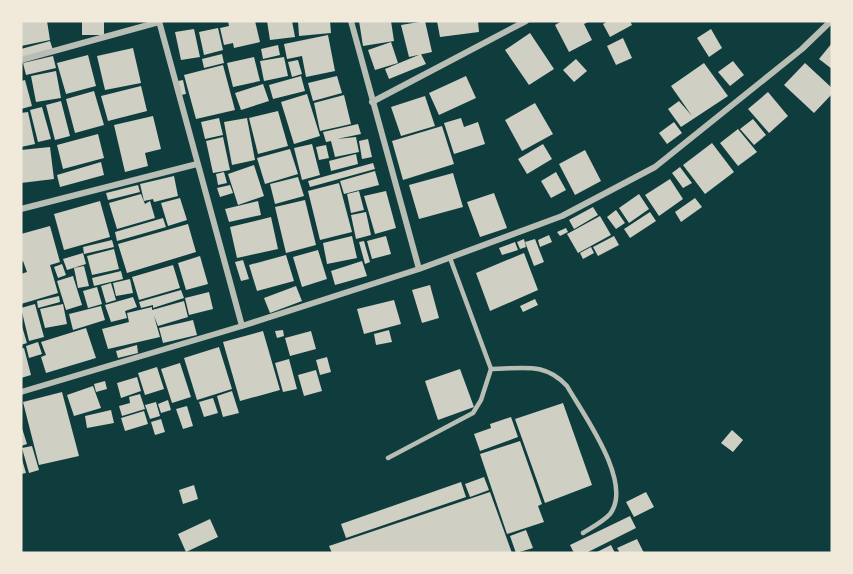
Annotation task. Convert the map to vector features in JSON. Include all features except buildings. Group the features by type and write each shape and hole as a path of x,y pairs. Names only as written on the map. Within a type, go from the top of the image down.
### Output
{"street":[{"path":"21,60 159,21 242,326"},
{"path":"351,21 418,269"},
{"path":"372,102 526,21"},
{"path":"21,392 242,326 418,269 562,216 655,167 802,49 831,21"},
{"path":"21,210 197,164"}],"lane":[{"path":"388,458 473,413 481,400 491,369 450,258"},
{"path":"491,369 545,369 558,376 573,396 613,468 616,483 615,500 610,514 583,533"}]}
